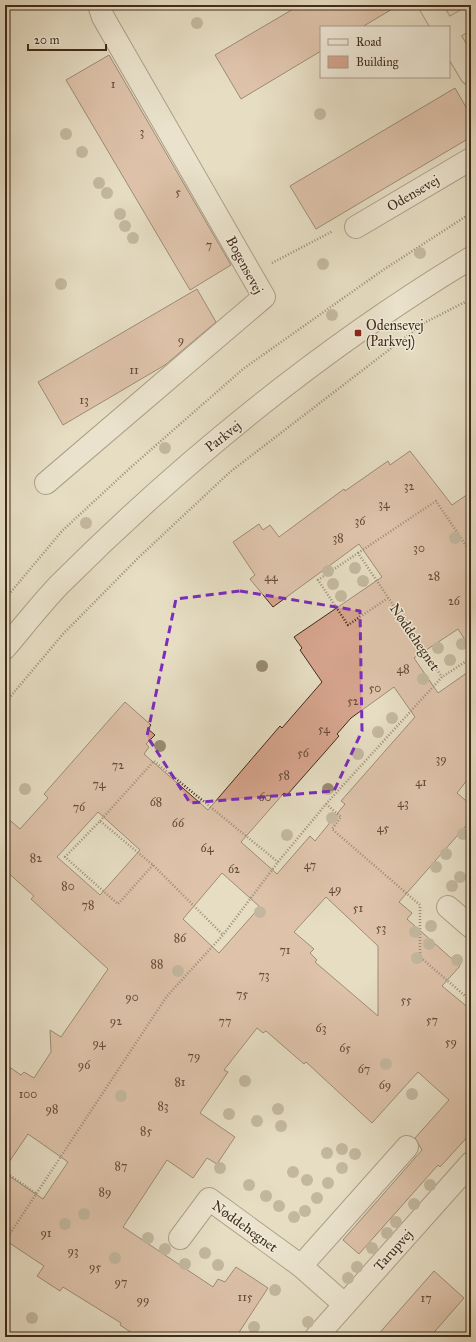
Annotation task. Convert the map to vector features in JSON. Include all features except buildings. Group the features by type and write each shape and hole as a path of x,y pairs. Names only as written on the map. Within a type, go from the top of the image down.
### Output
{"street":[{"name":"Bogensevej","path":"46,484 264,297 103,17 99,5"},
{"path":"430,5 442,26"},
{"path":"450,29 471,17"},
{"path":"450,39 471,74"},
{"name":"Odensevej","path":"356,227 471,159"},
{"name":"Parkvej","path":"5,648 58,586 193,459 314,364 432,281 471,258"},
{"path":"448,907 471,927"},
{"path":"301,1266 407,1147"},
{"name":"Tarupvej","path":"316,1337 471,1163"},
{"name":"Nøddehegnet","path":"180,1238 209,1199 301,1266 344,1304"}],"path":[{"path":"5,599 62,531 130,468 243,369 383,270 471,213"},
{"path":"251,274 348,224 356,227"},
{"path":"5,703 62,634 139,557 230,472 424,323 471,299"},
{"name":"Nøddehegnet","path":"388,598 348,625 318,580 436,501 471,553"},
{"name":"Nøddehegnet","path":"358,553 442,677"},
{"path":"5,1242 167,996 223,935 278,862 326,804 442,677 471,658"},
{"path":"153,865 118,904 66,858 154,761 278,862"},
{"path":"326,804 341,817 332,829 420,905 420,957 471,1001"},
{"path":"100,821 153,865 223,935"},
{"path":"5,1172 37,1194"}],"highlighted area":[{"path":"240,591 360,611 362,731 334,791 190,803 147,736 176,599"}],"place":[{"name":"Odensevej (Parkvej)","path":"358,333"}]}
